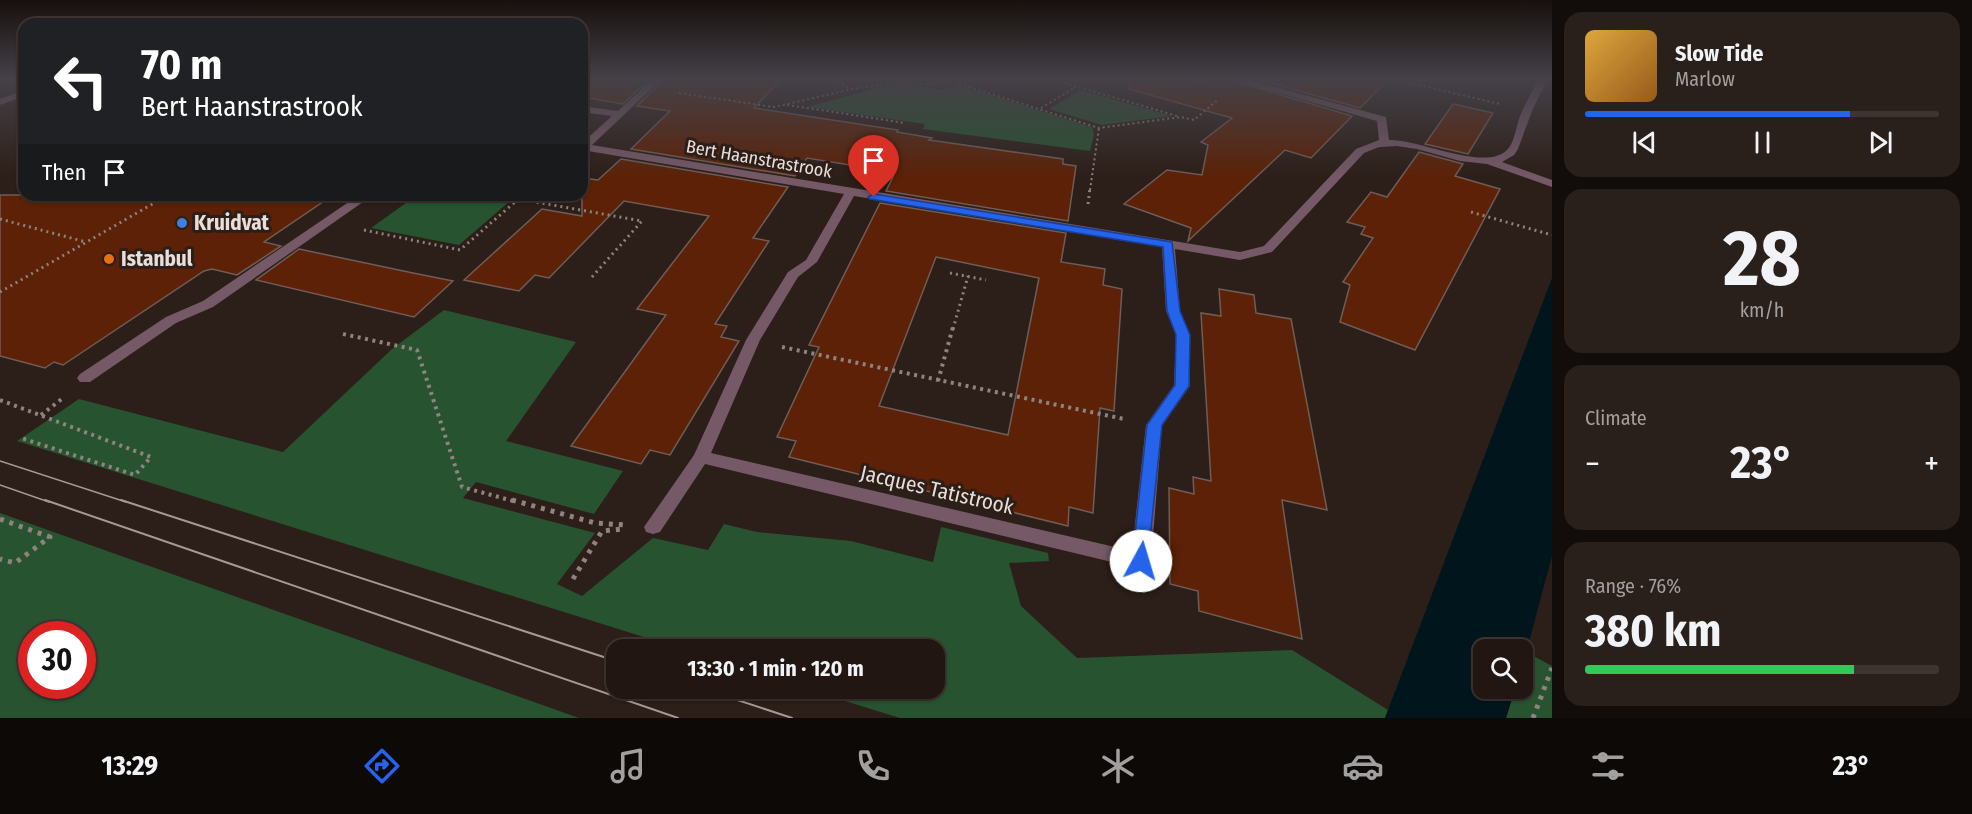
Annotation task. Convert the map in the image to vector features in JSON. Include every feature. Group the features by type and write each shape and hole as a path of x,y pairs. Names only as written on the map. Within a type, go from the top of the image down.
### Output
{"street":[{"path":"601,112 620,114"},
{"path":"588,143 623,112"},
{"path":"1355,112 1382,119 1384,140 1467,159 1489,161 1552,184"},
{"path":"1489,161 1505,157 1512,150 1527,112"},
{"name":"Bert Haanstrastrook","path":"588,148 850,194 1240,256 1268,249 1360,151 1370,144 1384,140"},
{"path":"653,527 701,457 753,340 793,275 811,262 850,194"},
{"path":"85,378 171,320 208,304 359,201"},
{"path":"1154,425 1182,386 1183,335 1173,311 1168,244"},
{"name":"Jacques Tatistrook","path":"701,457 1141,561 1154,425"}],"path":[{"path":"828,112 905,123"},
{"path":"1051,112 1099,128 1181,117"},
{"path":"1162,112 1194,120 1205,112"},
{"path":"1084,231 1099,128"},
{"path":"0,292 157,201"},
{"path":"329,222 459,250 517,201"},
{"path":"530,201 642,221 591,278"},
{"path":"1472,212 1552,235"},
{"path":"0,219 85,241"},
{"path":"950,273 986,280"},
{"path":"938,381 968,276"},
{"path":"343,334 417,350 462,487 596,523 653,527"},
{"path":"753,340 1154,425"},
{"path":"0,400 151,457 135,474 21,438"},
{"path":"40,416 58,402"},
{"path":"0,519 50,537 15,563 0,559"},
{"path":"573,579 602,531"},
{"path":"1533,718 1552,668"}],"green space":[{"path":"838,112 1043,112 1092,127 1094,135 1090,151 923,129 925,124"},
{"path":"1057,112 1156,112 1172,116 1102,125"},
{"path":"409,201 510,201 459,245 371,228"},
{"path":"444,310 576,342 506,441 623,471 594,514 476,482 463,498 595,533 557,584 582,596 653,538 708,550 724,524 757,532 851,541 933,562 941,527 1048,553 1049,561 1009,563 1021,606 1077,658 1292,650 1388,710 1385,718 900,718 838,699 945,699 945,639 650,639 17,441 79,399 283,452 392,349"},
{"path":"0,513 579,718 0,718"},
{"path":"1533,656 1552,666 1552,718 1506,718 1512,699 1533,699"}],"water":[{"path":"1552,278 1552,556 1530,639 1473,639 1473,699 1512,699 1506,718 1385,718"}],"building":[{"path":"669,112 777,112 898,130 897,132 932,138 929,140 1063,159 1063,164 1076,166 1068,221 886,191 893,177 886,176 888,171 807,158 795,176 631,149"},
{"path":"1209,112 1337,112 1352,116 1311,158 1285,150 1188,241 1191,228 1124,204 1167,170 1202,175 1208,145 1201,142 1232,118"},
{"path":"1448,112 1493,113 1468,154 1425,144"},
{"path":"1419,152 1463,164 1455,176 1500,189 1415,350 1340,322 1350,285 1343,282 1373,238 1361,234 1365,227 1347,222 1371,192 1387,197"},
{"path":"621,159 788,187 753,238 769,241 715,324 727,326 721,337 739,341 670,455 650,450 641,464 571,446 666,315 637,309 709,216 624,201 549,278 535,275 519,291 464,280 542,209 582,216 582,201 588,201 588,179 598,180"},
{"path":"0,195 18,195 18,201 324,201 264,242 281,246 237,275 212,269 204,271 63,365 54,362 45,368 0,356"},
{"path":"880,203 1066,233 1061,262 1105,269 1103,285 1122,289 1114,411 1100,408 1093,513 1069,507 1068,526 789,457 796,441 777,437 819,347 809,345","holes":["936,257 1039,278 1008,435 879,406"]},
{"path":"299,249 453,281 414,317 256,280"},
{"path":"1219,289 1254,295 1256,313 1291,319 1327,510 1282,500 1302,639 1199,611 1198,591 1170,584 1169,488 1194,494 1193,477 1211,481 1201,313 1221,316"}],"tram line":[{"path":"0,461 126,502"},
{"path":"0,485 49,502"},
{"path":"45,500 678,718"},
{"path":"121,500 606,658"},
{"path":"734,699 792,718"}],"place":[{"name":"Kruidvat","path":"182,223"},
{"name":"Istanbul","path":"109,259"}],"route":[{"path":"874,197 1168,244 1173,311 1183,335 1182,386 1154,425 1141,561"}]}
